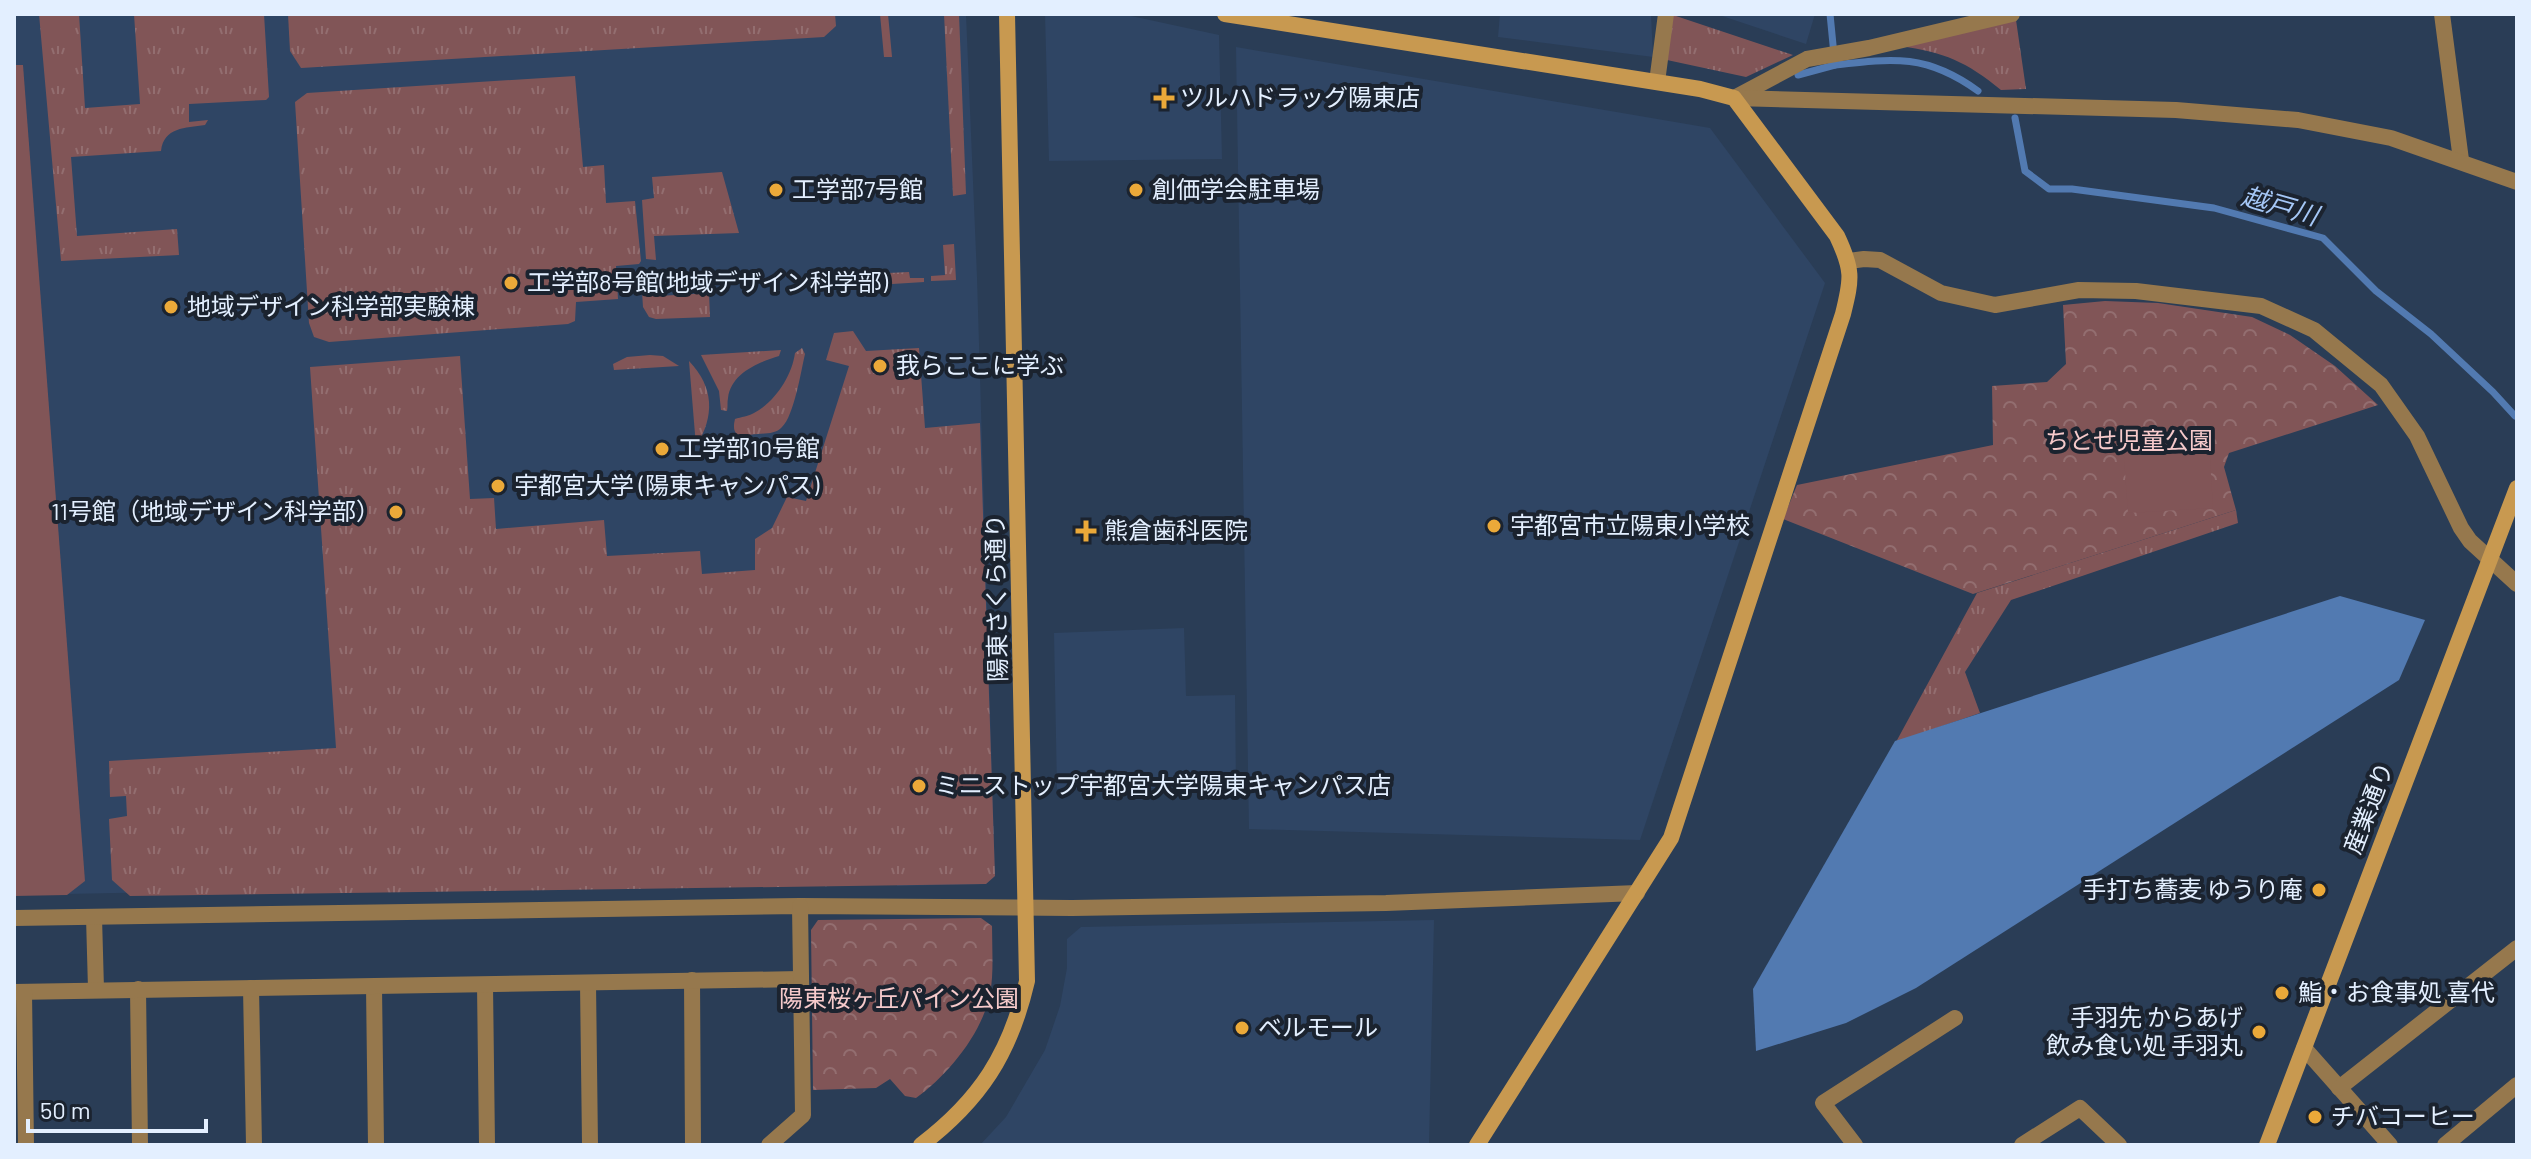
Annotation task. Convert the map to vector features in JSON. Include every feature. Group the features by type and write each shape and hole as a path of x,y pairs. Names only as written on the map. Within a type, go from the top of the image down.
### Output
{"street":[{"name":"陽東さくら通り","path":"921,1145 968,1105 984,1085 1004,1051 1019,1016 1027,981 1007,14"},
{"path":"1225,14 1700,89 1734,98 2176,110 2298,120 2391,138 2517,182"},
{"path":"1657,82 1666,14"},
{"path":"1734,98 1795,63 2012,14"},
{"path":"2442,14 2461,160"},
{"path":"1477,1145 1671,838 1843,314 1850,284 1849,261 1837,236 1734,98"},
{"path":"1849,261 1880,260 1941,293 1995,305 2079,290 2136,291 2261,306 2314,330 2381,385 2417,436 2461,528 2517,584"},
{"name":"産業通り","path":"2267,1145 2517,488"},
{"path":"14,918 800,906 1072,908 1386,903 1637,893"},
{"path":"769,1145 803,1115 800,906"},
{"path":"94,917 96,989"},
{"path":"2339,1088 2517,948"},
{"path":"26,1145 19,992 800,979"},
{"path":"692,980 693,1145"},
{"path":"588,983 590,1145"},
{"path":"485,985 487,1145"},
{"path":"374,987 376,1145"},
{"path":"251,988 254,1145"},
{"path":"138,989 140,1145"},
{"path":"1855,1145 1823,1103 1955,1018"},
{"path":"2304,1048 2390,1145"},
{"path":"2445,1145 2517,1085"},
{"path":"2022,1145 2080,1108 2119,1145"}],"shaded area":[{"name":"宇都宮大学 (陽東キャンパス)","path":"14,14 966,14 995,876 986,884 897,886 897,878 14,895"},
{"path":"1045,14 1122,14 1219,35 1222,159 1049,161"},
{"path":"1500,14 1651,14 1653,57 1498,37"},
{"path":"1716,14 1815,14 1806,44"},
{"name":"宇都宮市立陽東小学校","path":"1236,47 1710,128 1825,283 1640,840 1249,829"},
{"path":"2340,596 2425,620 2399,680 1916,988 1846,1023 1756,1051 1753,989 1895,741"},
{"path":"1184,628 1186,696 1235,695 1236,787 1057,789 1054,633"},
{"name":"ベルモール","path":"1434,920 1429,1145 980,1145 1006,1117 1045,1050 1060,1006 1067,968 1067,939 1081,927"}],"green space":[{"path":"39,14 79,14 85,108 140,104 134,14 264,14 269,97 266,100 189,104 189,122 208,120 205,125 171,133 166,137 161,151 71,157 77,236 177,229 179,255 61,261"},
{"path":"288,14 835,14 836,26 824,37 301,68 290,51"},
{"path":"880,14 888,14 892,57 884,57"},
{"path":"944,14 959,14 966,194 953,196"},
{"path":"1670,14 1793,55 1746,77 1667,60"},
{"path":"2016,20 2026,89 2001,90 1954,60 1930,51 1900,46"},
{"path":"14,65 23,65 85,881 67,895 14,896"},
{"path":"575,76 583,167 604,165 606,203 635,201 641,261 639,264 616,266 618,299 576,302 575,321 568,324 329,342 314,337 309,323 295,102 307,93"},
{"path":"722,172 739,233 654,236 656,260 646,259 642,200 654,198 652,177"},
{"path":"954,244 956,280 931,281 931,276 945,275 943,245"},
{"path":"887,270 888,273 909,272 910,278 924,278 924,282 876,285 875,271"},
{"path":"657,274 659,296 709,293 710,317 649,317 643,307 641,276"},
{"name":"ちとせ児童公園","path":"2105,301 2158,303 2252,317 2290,335 2335,366 2378,405 2229,453 2224,467 2236,510 1973,594 1783,519 1797,485 1993,445 1992,386 2047,382 2066,364 2063,305"},
{"path":"853,331 866,351 919,348 925,428 980,423 995,876 986,884 130,896 112,880 109,819 127,816 126,796 110,797 109,761 336,748 310,367 460,356 470,499 494,498 496,529 604,520 607,556 700,551 702,574 755,570 755,539 772,528 787,497 806,501 849,366 826,360 834,333"},
{"path":"802,348 805,354 796,393 782,427 768,433 736,433 735,419 752,414 769,402 786,379 795,353"},
{"path":"781,350 779,356 755,365 740,375 730,389 727,411 721,410 719,391 701,355"},
{"path":"663,356 679,366 614,370 613,364 627,357"},
{"path":"689,361 703,381 709,402 706,424 696,446"},
{"path":"2209,442 2213,508 2128,513 2123,443"},
{"path":"2236,510 2238,523 2011,600 1965,672 1980,713 1896,742 1977,593"},
{"name":"陽東桜ヶ丘パイン公園","path":"981,918 992,926 990,994 971,1039 940,1078 916,1098 905,1096 890,1079 876,1088 813,1090 811,930 818,920"}],"waterway":[{"name":"越戸川","path":"1830,14 1835,65 1893,60 1910,62 1942,70 1978,91"},
{"path":"1798,75 1835,65"},
{"name":"越戸川","path":"2015,118 2025,171 2049,189 2072,189 2214,208 2323,238 2376,291 2431,334 2515,416"}],"place":[{"name":"ツルハドラッグ陽東店","path":"1164,98"},
{"name":"工学部7号館","path":"776,190"},
{"name":"創価学会駐車場","path":"1136,190"},
{"name":"工学部8号館(地域デザイン科学部)","path":"511,283"},
{"name":"地域デザイン科学部実験棟","path":"171,307"},
{"name":"我らここに学ぶ","path":"880,366"},
{"name":"工学部10号館","path":"662,449"},
{"name":"宇都宮大学 (陽東キャンパス)","path":"498,486"},
{"name":"11号館（地域デザイン科学部）","path":"396,512"},
{"name":"宇都宮市立陽東小学校","path":"1494,526"},
{"name":"熊倉歯科医院","path":"1086,531"},
{"name":"ミニストップ宇都宮大学陽東キャンパス店","path":"919,786"},
{"name":"手打ち蕎麦 ゆうり庵","path":"2319,890"},
{"name":"鮨・お食事処 喜代","path":"2282,993"},
{"name":"ベルモール","path":"1242,1028"},
{"name":"手羽先 からあげ 飲み食い処 手羽丸","path":"2259,1032"},
{"name":"チバコーヒー","path":"2315,1117"}]}
